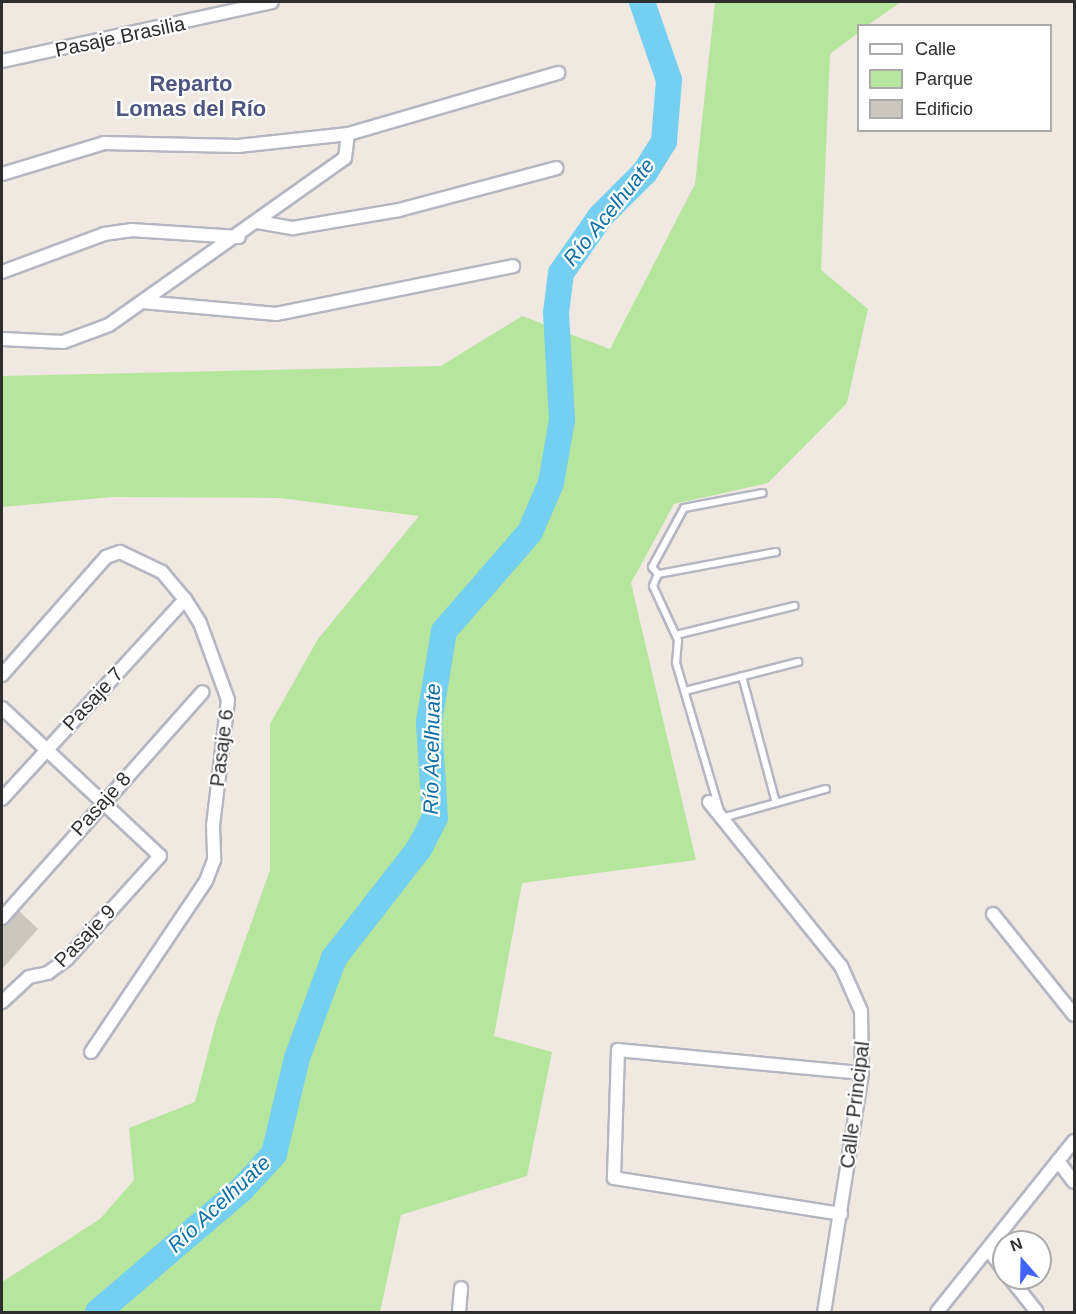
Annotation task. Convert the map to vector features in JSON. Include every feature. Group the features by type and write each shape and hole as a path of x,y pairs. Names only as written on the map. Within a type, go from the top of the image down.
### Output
{"street":[{"name":"Pasaje Brasilia","path":"2,62 272,2"},
{"path":"2,174 104,143 238,146 348,134 558,73"},
{"path":"2,339 63,342 109,325 239,237 345,158 348,134"},
{"path":"258,222 293,228 399,210 557,168"},
{"path":"2,272 104,234 131,230 239,237"},
{"path":"142,302 276,314 513,266"},
{"name":"Pasaje 6","path":"2,675 106,557 131,555 162,572 185,599 200,623 228,700 213,825 214,860 206,881 91,1052"},
{"name":"Pasaje 7","path":"2,799 185,599"},
{"name":"Pasaje 8","path":"2,918 100,803 203,692"},
{"path":"2,708 100,803"},
{"name":"Calle Principal","path":"709,802 841,966 861,1011 862,1073 842,1215 824,1312"},
{"name":"Pasaje 9","path":"2,997 28,977 48,973 67,959 160,856 100,803"},
{"path":"993,914 1074,1015"},
{"path":"842,1215 614,1178 618,1050 862,1073"},
{"path":"937,1312 1074,1141"},
{"path":"1058,1161 1074,1182"},
{"path":"988,1249 992,1254"},
{"path":"459,1312 460,1288"},
{"path":"1020,1290 1037,1312"}],"lane":[{"path":"658,574 652,567 684,508 763,493"},
{"path":"658,574 776,552"},
{"path":"658,574 654,586 676,635 685,691 722,818 826,789"},
{"path":"676,635 794,606"},
{"path":"685,691 798,662"},
{"path":"742,676 776,803"}],"green space":[{"path":"715,2 901,2 869,24 857,24 857,34 830,54 821,270 868,309 847,403 768,483 674,504 631,583 696,860 522,883 494,1036 552,1052 527,1176 401,1215 380,1312 2,1312 2,1282 100,1219 134,1180 129,1128 195,1102 216,1022 270,870 270,724 318,639 419,516 280,498 112,497 2,507 2,376 441,366 522,316 610,349 695,184"}],"building":[{"path":"19,911 38,929 2,969 2,927"}],"waterway":[{"name":"Río Acelhuate","path":"98,1312 241,1190 274,1154 297,1058 334,958 419,849 435,818 429,722 444,631 530,532 551,483 562,420 556,313 561,273 600,217 645,172 664,141 669,80 642,2"}],"district":[{"name":"Reparto Lomas del Río","path":"191,96"}]}
